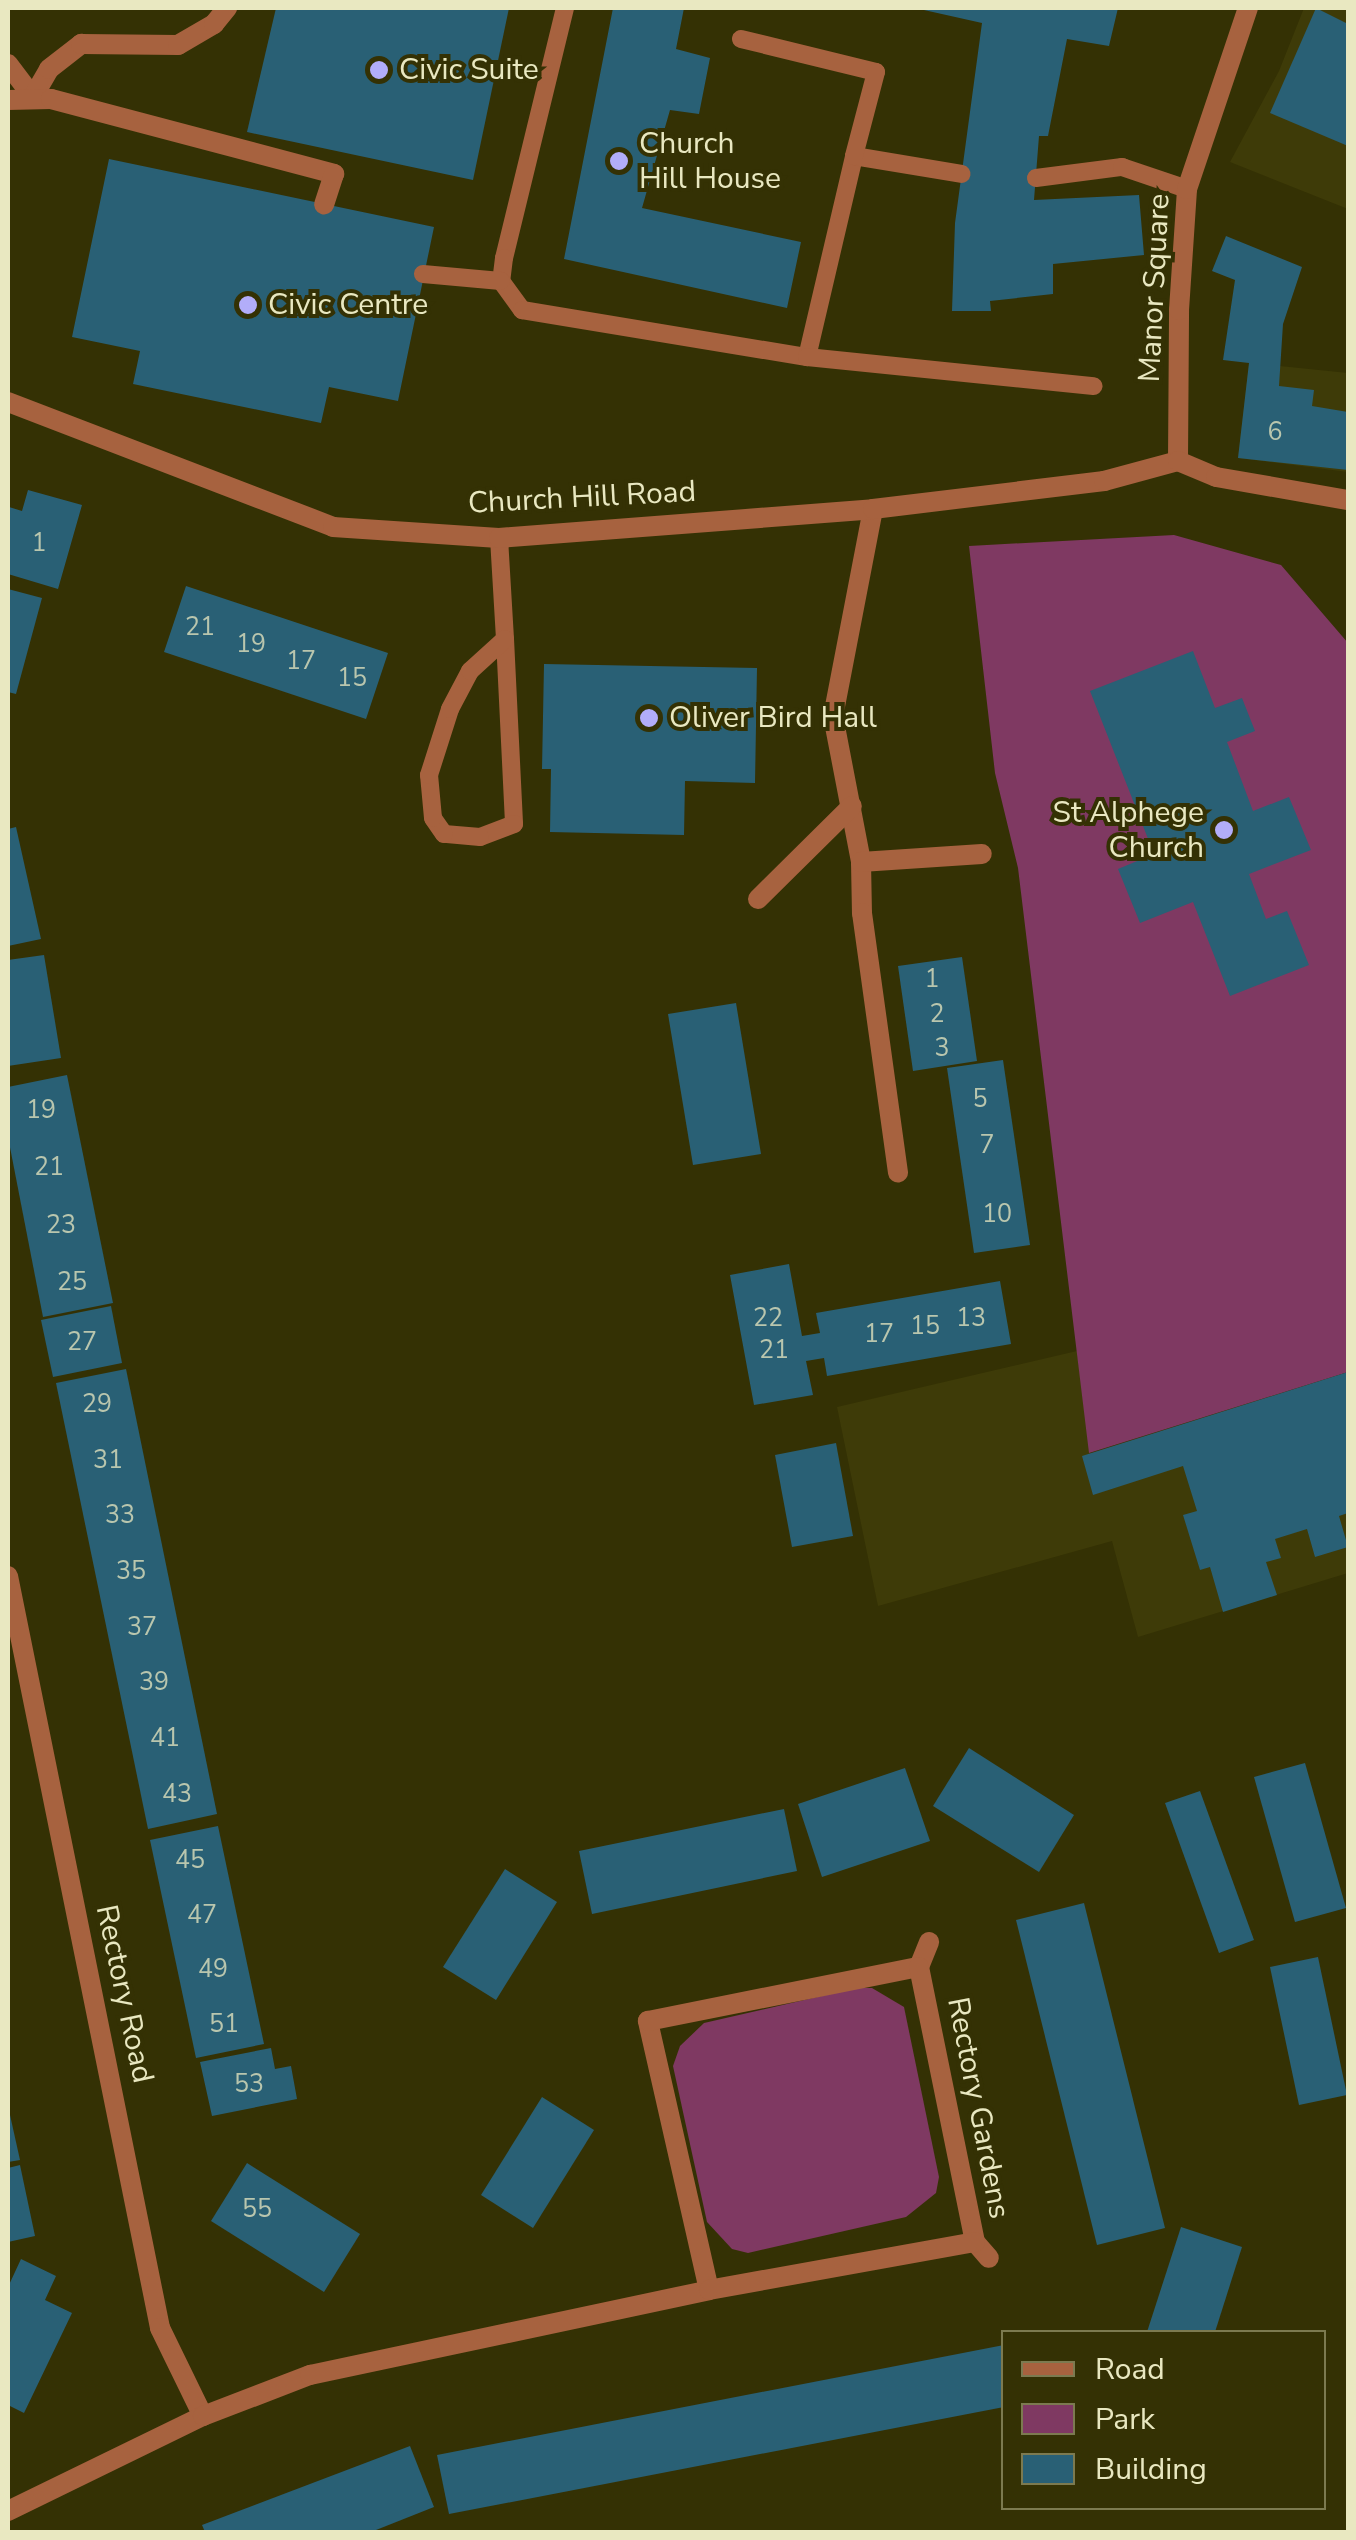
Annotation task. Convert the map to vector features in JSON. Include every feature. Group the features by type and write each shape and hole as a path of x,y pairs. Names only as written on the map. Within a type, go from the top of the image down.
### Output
{"street":[{"path":"33,96 48,69 81,44 178,46 214,24 227,8"},
{"name":"Manor Square","path":"1178,461 1179,310 1188,189 1248,8"},
{"path":"8,64 33,96"},
{"path":"8,100 33,96 334,174 324,204"},
{"name":"Church Hill Road","path":"8,402 333,527 499,538 873,508 1104,481 1178,461"},
{"path":"1178,461 1216,477 1348,500"},
{"path":"873,508 833,716 861,862 862,913 898,1173"},
{"path":"758,899 852,806"},
{"path":"861,862 982,854"},
{"name":"Rectory Road","path":"8,1576 160,2328 202,2416"},
{"path":"919,1967 929,1942"},
{"name":"Rectory Gardens","path":"8,2511 202,2416 359,2361 709,2290 982,2250 919,1967 644,2019 709,2290"}],"lane":[{"path":"501,281 565,8"},
{"path":"742,39 876,72 807,357"},
{"path":"854,156 961,174"},
{"path":"1036,178 1122,167 1188,189"},
{"path":"423,274 501,281 522,310 807,357 1094,386"},
{"path":"499,538 505,639 514,824 480,837 444,834 433,818 429,775 450,708 463,684 505,639"}],"shaded area":[{"path":"1304,8 1348,8 1348,209 1230,162 1279,71"},
{"path":"1249,363 1348,373 1348,472 1238,458"},
{"path":"1077,1351 1090,1453 1348,1372 1348,1573 1138,1637 1112,1541 878,1606 837,1407"}],"green space":[{"path":"1174,535 1281,565 1348,643 1348,1372 1089,1453 1018,868 995,773 969,546"},
{"path":"856,1988 872,1988 904,2007 939,2177 936,2193 906,2217 748,2253 732,2249 707,2222 673,2066 680,2046 704,2023"}],"building":[{"name":"Civic Suite","path":"276,8 509,8 473,180 247,132"},
{"name":"Church Hill House","path":"613,8 684,8 676,49 710,58 699,114 670,110 642,208 801,242 787,308 564,259"},
{"path":"915,8 1118,8 1109,46 1067,39 1048,136 1039,136 1034,200 1139,195 1144,255 1053,264 1053,294 990,301 991,311 952,311 955,223 982,23"},
{"path":"1316,8 1348,24 1348,146 1270,113"},
{"name":"Civic Centre","path":"109,159 434,227 398,401 329,387 321,423 133,384 140,351 72,337"},
{"path":"1226,236 1302,267 1283,324 1279,386 1314,390 1312,406 1348,412 1348,470 1238,458 1249,363 1223,360 1235,280 1212,271"},
{"path":"28,490 82,505 58,589 8,574 9,507 22,511"},
{"path":"186,586 388,653 366,719 164,652"},
{"path":"8,589 42,598 16,694 8,692"},
{"name":"St Alphege Church","path":"1193,651 1215,708 1242,698 1255,731 1227,742 1253,811 1289,797 1311,850 1249,874 1266,919 1287,911 1309,965 1230,996 1193,902 1140,923 1118,869 1154,854 1090,691"},
{"name":"Oliver Bird Hall","path":"544,664 757,668 755,783 685,781 684,835 550,832 551,769 542,769"},
{"path":"16,827 41,939 8,946 8,829"},
{"path":"44,955 61,1058 8,1066 8,960"},
{"path":"962,957 977,1061 913,1071 898,966"},
{"path":"736,1003 761,1154 693,1165 668,1014"},
{"path":"1003,1060 1030,1245 974,1253 947,1068"},
{"path":"67,1075 113,1303 43,1317 8,1137 8,1087"},
{"path":"789,1264 802,1336 820,1333 816,1313 1000,1281 1011,1344 827,1376 824,1358 806,1361 813,1395 754,1405 730,1275"},
{"path":"111,1306 122,1363 53,1377 41,1320"},
{"path":"126,1369 217,1814 148,1829 56,1383"},
{"path":"1348,1372 1348,1513 1339,1516 1348,1547 1315,1557 1307,1529 1275,1539 1281,1558 1266,1562 1277,1595 1223,1612 1210,1567 1200,1570 1183,1515 1197,1511 1183,1466 1093,1495 1082,1456"},
{"path":"836,1443 853,1536 792,1547 775,1455"},
{"path":"969,1748 1074,1815 1039,1872 933,1806"},
{"path":"1305,1763 1346,1908 1295,1922 1254,1777"},
{"path":"905,1768 930,1841 822,1877 798,1804"},
{"path":"1200,1791 1254,1940 1219,1953 1165,1803"},
{"path":"784,1809 797,1871 592,1914 579,1851"},
{"path":"218,1826 264,2044 196,2058 150,1840"},
{"path":"505,1869 557,1902 496,2000 443,1967"},
{"path":"1084,1903 1165,2228 1097,2245 1016,1920"},
{"path":"1318,1957 1347,2095 1299,2105 1270,1967"},
{"path":"271,2048 275,2069 291,2066 297,2099 212,2116 200,2062"},
{"path":"542,2097 594,2130 533,2228 481,2195"},
{"path":"8,2106 20,2160 8,2162"},
{"path":"247,2163 360,2234 324,2292 211,2221"},
{"path":"20,2165 35,2236 8,2242 8,2168"},
{"path":"1181,2227 1242,2247 1216,2330 1148,2330"},
{"path":"21,2259 56,2276 45,2300 72,2313 24,2413 8,2405 8,2287"},
{"path":"1001,2346 1001,2408 449,2514 437,2455"},
{"path":"410,2446 434,2507 371,2532 205,2532 202,2525"}],"place":[{"name":"Civic Suite","path":"379,70"},
{"name":"Church Hill House","path":"619,161"},
{"name":"Civic Centre","path":"248,305"},
{"name":"Oliver Bird Hall","path":"649,718"},
{"name":"St Alphege Church","path":"1224,830"}]}
